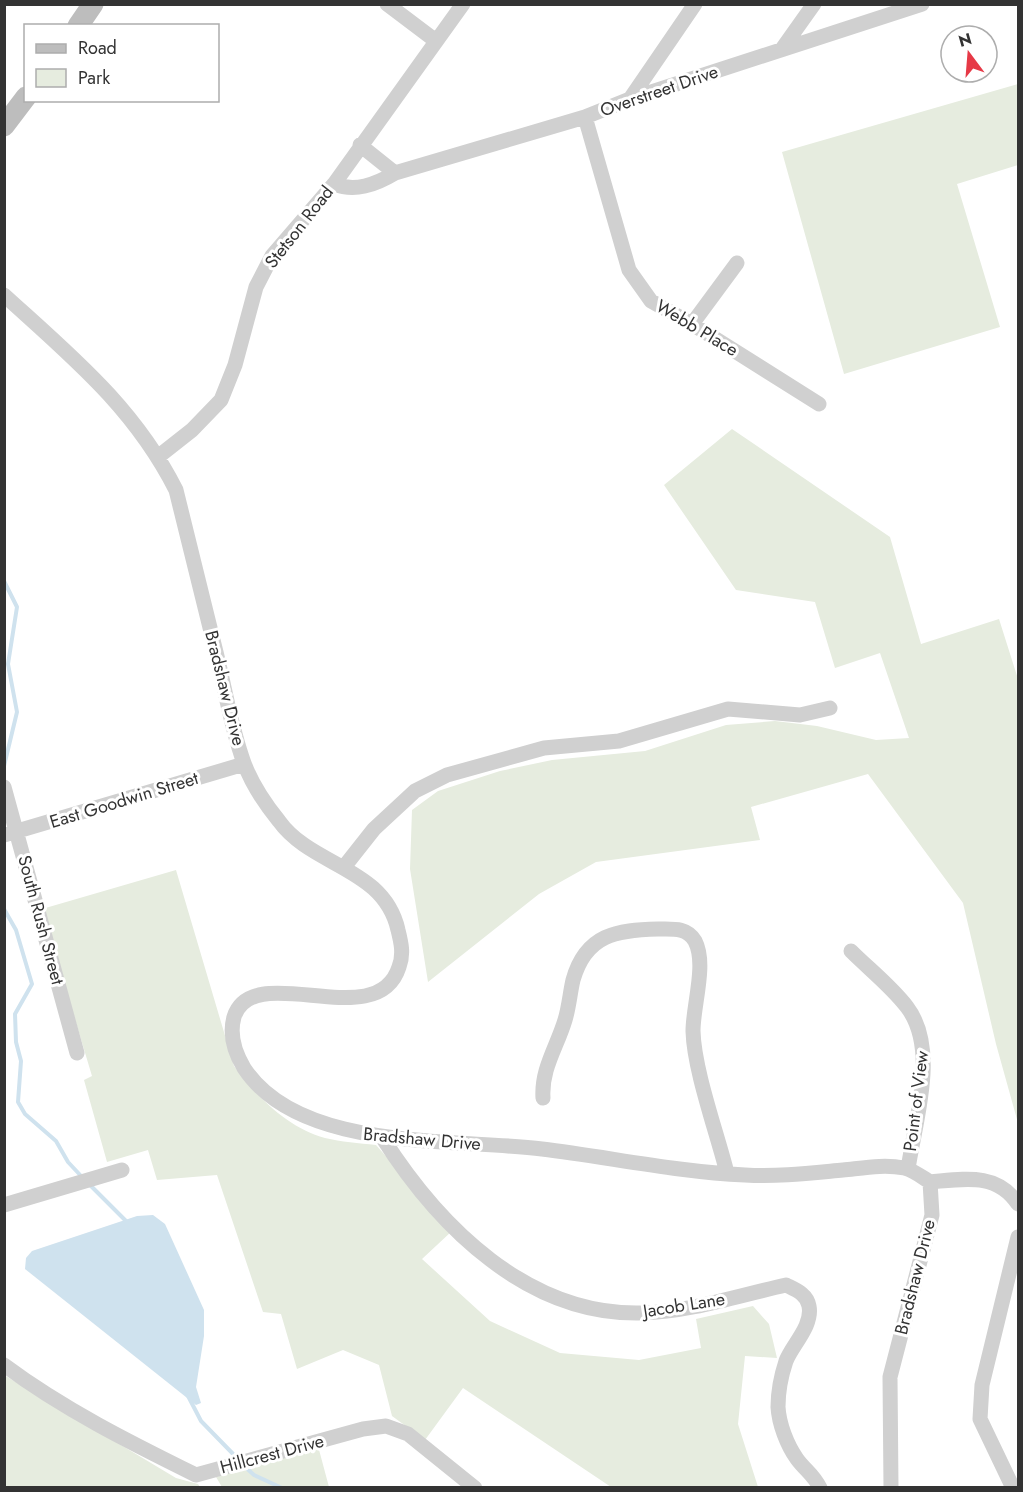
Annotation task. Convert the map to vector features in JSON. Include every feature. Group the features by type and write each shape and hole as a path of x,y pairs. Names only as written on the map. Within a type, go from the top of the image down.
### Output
{"main road":[{"path":"79,24 93,4"},
{"path":"4,126 24,100"}],"street":[{"path":"387,4 436,41"},
{"name":"Stetson Road","path":"159,456 192,430 221,400 235,365 256,287 272,256 334,184 464,4"},
{"path":"630,99 695,4"},
{"path":"782,49 814,4"},
{"name":"Overstreet Drive","path":"334,184 350,190 382,181 395,173 585,117 630,99 916,5"},
{"name":"Webb Place","path":"585,117 629,270 651,301 693,324 819,404"},
{"path":"360,145 395,173"},
{"path":"693,324 737,263"},
{"name":"Bradshaw Drive","path":"4,296 113,396 159,456 176,490 244,764 280,823 303,846 358,874 381,894 395,916 402,958 396,978 378,993 348,998 270,993 249,1000 235,1013 231,1034 238,1058 252,1080 272,1096 308,1117 348,1131 382,1137 536,1148 727,1173 792,1175 880,1166 908,1169 930,1182 932,1215 890,1377 891,1488"},
{"path":"344,867 374,829 415,791 447,775 544,748 619,741 728,709 800,715 831,708"},
{"name":"East Goodwin Street","path":"11,834 244,764"},
{"name":"South Rush Street","path":"4,787 11,834 78,1053"},
{"path":"543,1098 542,1084 546,1066 566,1018 574,978 584,956 597,942 622,930 679,928 694,938 700,954 693,1032 697,1058 727,1173"},
{"name":"Point of View","path":"851,951 908,1008 922,1038 924,1060 908,1169"},
{"name":"Jacob Lane","path":"382,1137 408,1179 480,1252 532,1289 573,1304 605,1311 643,1313 684,1307 786,1285 802,1293 809,1307 806,1325 787,1359 779,1387 778,1408 785,1436 797,1459 815,1476 820,1488"},
{"path":"4,1205 122,1170"},
{"path":"930,1182 976,1178 1002,1185 1018,1204"},
{"path":"1014,1488 980,1419 982,1384 1018,1237"},
{"name":"Hillcrest Drive","path":"4,1365 25,1381 201,1481 363,1429 386,1426 408,1434 476,1488"}],"green space":[{"path":"1018,84 1018,165 957,184 1000,327 844,374 782,152"},
{"path":"732,429 890,537 921,644 999,619 1018,679 1018,1123 996,1044 963,903 868,774 751,807 760,840 596,862 539,894 428,982 410,869 412,810 438,791 500,771 552,760 645,751 726,725 775,721 817,726 876,740 909,738 880,653 835,668 815,602 736,590 664,485"},
{"path":"176,870 234,1066 262,1099 298,1127 325,1138 376,1145 452,1231 422,1259 490,1321 560,1353 639,1360 701,1348 696,1319 753,1306 769,1324 777,1358 745,1356 738,1424 758,1487 611,1487 463,1388 425,1440 392,1416 379,1365 343,1350 297,1369 281,1314 263,1312 217,1175 157,1180 148,1150 107,1162 84,1080 92,1076 42,909"},
{"path":"4,1375 176,1478 198,1484 200,1487 5,1487"},
{"path":"318,1446 329,1487 222,1487 216,1477"}],"water":[{"path":"153,1215 165,1224 204,1310 204,1336 196,1387 201,1403 196,1405 25,1269 26,1258 32,1251 137,1216"}],"waterway":[{"path":"4,581 17,607 8,664 17,712 4,766"},
{"path":"4,909 16,930 32,984 15,1014 16,1042 21,1061 18,1102 25,1114 56,1141 68,1162 82,1177"},
{"path":"90,1185 127,1222"},
{"path":"187,1394 201,1421 237,1458"},
{"path":"244,1466 254,1475 282,1488"}]}
